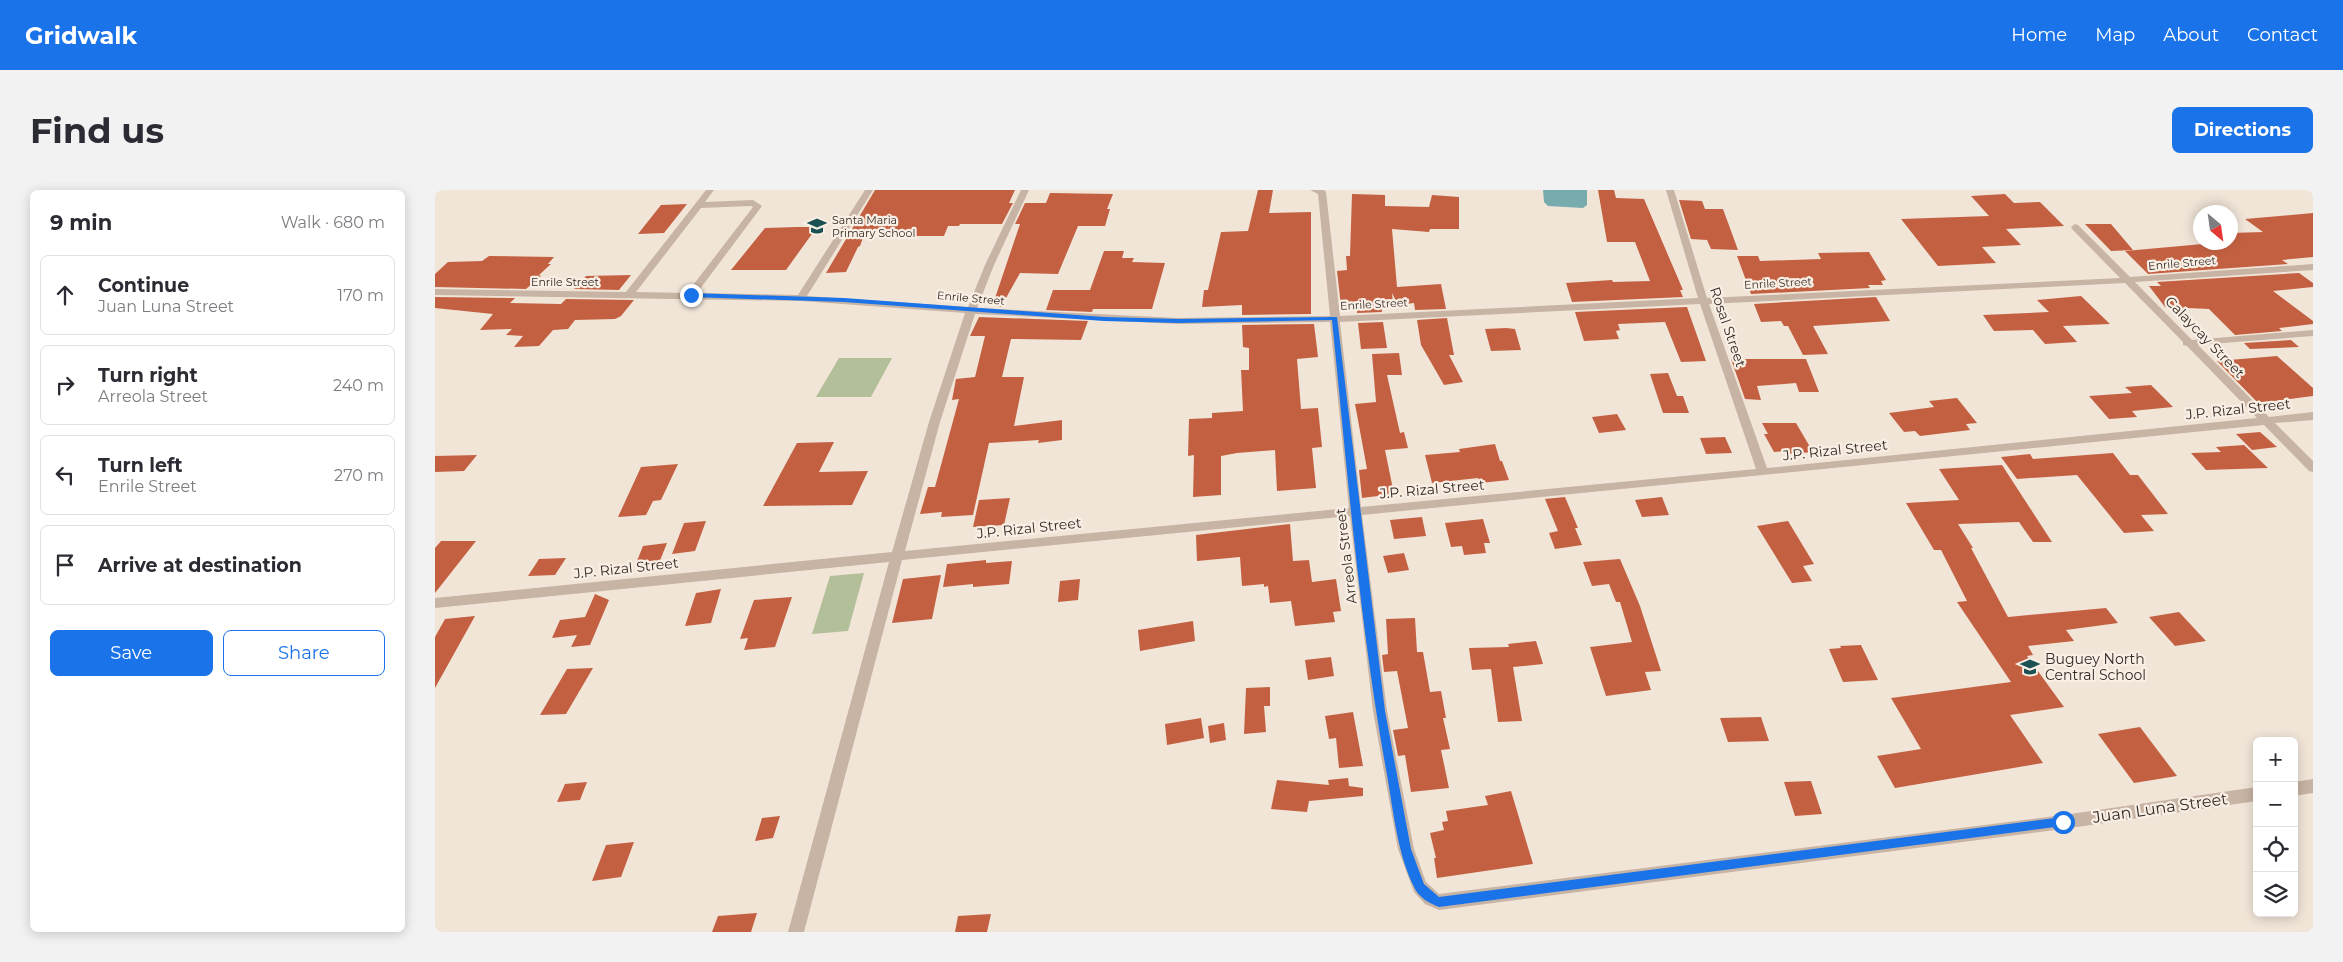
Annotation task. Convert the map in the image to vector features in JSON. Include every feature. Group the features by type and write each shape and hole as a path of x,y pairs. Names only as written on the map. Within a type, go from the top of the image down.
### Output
{"street":[{"path":"629,294 711,190"},
{"path":"801,298 869,190"},
{"path":"796,932 833,806 897,556 940,401 971,311 990,263 1025,190"},
{"name":"Rosal Street","path":"1670,190 1703,300 1763,472"},
{"name":"Arreola Street","path":"1318,191 1335,318 1355,511 1380,711 1406,849 1419,887 1431,899 1439,902"},
{"path":"691,295 758,206 750,203 700,205"},
{"name":"Calaycay Street","path":"2075,227 2129,280 2187,343 2313,468"},
{"name":"Enrile Street","path":"435,292 801,298 971,311 1104,319 1178,321 1335,318 2129,280 2312,268"},
{"path":"2187,343 2313,333"},
{"name":"J.P. Rizal Street","path":"435,603 2268,422 2313,416"},
{"path":"2298,788 2313,786"},
{"name":"Juan Luna Street","path":"1439,902 2053,823 2253,795"}],"green space":[{"path":"839,358 892,358 871,397 816,397"},
{"path":"864,573 848,631 812,634 830,576"}],"water":[{"path":"1543,190 1587,190 1587,205 1583,208 1548,206 1544,202"}],"building":[{"path":"875,190 1015,190 1009,203 1013,203 1002,224 960,224 959,226 948,226 944,236 901,236 904,230 866,230 846,272 826,273"},
{"path":"1258,190 1273,190 1269,213 1311,212 1311,314 1242,315 1242,305 1202,307 1204,290 1208,290 1221,232 1248,231"},
{"path":"1598,190 1614,190 1616,198 1644,199 1683,290 1680,290 1683,297 1572,302 1566,283 1612,280 1613,282 1650,281 1635,242 1607,242"},
{"path":"1050,193 1113,194 1107,209 1110,209 1105,226 1078,226 1058,274 1020,273 1001,307 993,304 1020,224 1015,224 1025,203 1046,203"},
{"path":"1352,194 1385,195 1385,206 1429,207 1432,195 1459,197 1459,229 1430,229 1429,232 1392,229 1397,287 1441,284 1446,309 1415,310 1414,303 1398,305 1392,293 1393,304 1381,304 1382,312 1357,313 1357,306 1341,306 1337,271 1347,270 1346,256 1350,256"},
{"path":"2005,194 2014,203 2040,202 2064,226 2006,229 2021,245 1982,247 1996,263 1938,266 1901,219 1989,216 1971,196"},
{"path":"1679,200 1702,201 1705,209 1723,209 1738,250 1711,249 1707,240 1691,239"},
{"path":"687,204 664,233 638,234 661,205"},
{"path":"2313,213 2313,257 2282,260 2288,264 2148,274 2125,251 2193,245 2193,250 2238,250 2238,233 2263,232 2245,219"},
{"path":"2085,224 2111,224 2133,250 2111,251"},
{"path":"817,227 786,270 731,270 765,228"},
{"path":"1104,251 1124,251 1122,258 1134,258 1132,262 1165,263 1152,309 1093,309 1092,312 1046,310 1053,290 1090,290"},
{"path":"1869,252 1886,280 1881,281 1883,285 1868,285 1870,288 1751,294 1737,256 1758,256 1760,261 1821,259 1818,253"},
{"path":"489,256 554,257 548,264 551,264 539,275 541,276 526,289 435,287 435,274 448,262 482,261"},
{"path":"2299,273 2313,283 2313,287 2273,291 2313,321 2313,324 2279,328 2282,331 2235,335 2209,309 2165,307 2149,286 2161,286 2157,282"},
{"path":"631,275 619,290 574,289 586,276"},
{"path":"2081,296 2110,324 2063,326 2077,342 2045,344 2033,330 1994,331 1983,315 2049,312 2037,300"},
{"path":"435,297 515,298 510,303 561,304 566,299 634,300 621,316 615,319 575,320 568,329 553,330 539,346 514,347 523,336 506,335 512,329 480,330 493,314 435,308"},
{"path":"1876,297 1890,321 1813,326 1828,354 1803,355 1788,326 1784,326 1781,321 1761,322 1754,304"},
{"path":"1687,307 1706,361 1681,362 1665,322 1618,324 1620,330 1616,331 1619,339 1584,341 1575,312"},
{"path":"979,317 1088,321 1081,340 1011,339 1002,377 1024,377 1014,426 1062,420 1062,440 1038,443 1039,440 989,443 973,515 941,517 942,512 920,514 928,487 935,487 959,399 952,400 956,379 975,377 985,336 970,336"},
{"path":"1447,318 1454,355 1449,355 1463,382 1444,385 1421,345 1417,320"},
{"path":"1383,322 1387,348 1361,349 1358,323"},
{"path":"1314,324 1318,357 1297,359 1301,409 1318,408 1322,447 1312,448 1316,488 1277,491 1275,450 1221,456 1221,495 1193,497 1194,455 1188,456 1189,419 1212,418 1212,413 1243,411 1241,370 1249,370 1249,348 1243,347 1242,325"},
{"path":"1485,329 1515,329 1521,350 1491,351"},
{"path":"2291,340 2299,347 2250,349 2244,343"},
{"path":"1399,353 1402,375 1387,375 1400,433 1404,432 1408,448 1385,450 1394,494 1362,498 1359,470 1367,469 1355,404 1376,402 1372,354"},
{"path":"2277,356 2313,388 2313,396 2258,403 2217,361"},
{"path":"1731,359 1806,359 1819,392 1799,392 1796,383 1757,386 1761,400 1745,399"},
{"path":"1668,373 1677,396 1683,396 1689,413 1663,413 1650,374"},
{"path":"2151,385 2173,407 2132,411 2137,417 2109,419 2089,396 2132,393 2125,387"},
{"path":"1957,398 1977,423 1966,424 1970,430 1920,436 1915,431 1904,432 1889,413 1934,407 1929,401"},
{"path":"1617,414 1626,430 1599,433 1592,417"},
{"path":"1762,423 1796,423 1813,452 1789,454 1787,451 1774,452 1764,434 1768,434"},
{"path":"2260,432 2277,447 2252,450 2236,434"},
{"path":"1725,437 1732,453 1706,454 1700,438"},
{"path":"834,442 819,472 868,471 852,505 763,506 797,443"},
{"path":"1495,444 1500,461 1502,461 1509,480 1480,483 1478,478 1432,483 1425,455 1460,452 1459,449"},
{"path":"2244,445 2268,468 2206,470 2191,453 2221,452 2216,447"},
{"path":"2113,453 2130,475 2138,475 2168,514 2141,515 2154,531 2124,533 2077,475 2017,479 2001,457 2030,454 2033,459"},
{"path":"477,455 464,471 435,472 435,456"},
{"path":"678,464 661,500 653,501 646,515 618,517 641,467"},
{"path":"2002,465 2052,542 2033,542 2019,522 1958,524 1973,548 1971,548 2008,617 2106,608 2118,623 2066,630 2074,641 2028,646 2033,655 2027,656 2064,707 2010,715 2043,763 1895,788 1877,756 1921,749 1891,698 2011,682 1957,602 1967,601 1941,550 1934,550 1906,503 1959,500 1939,469"},
{"path":"1565,497 1578,528 1575,528 1582,545 1555,549 1549,533 1558,531 1545,499"},
{"path":"1662,497 1669,515 1642,517 1635,500"},
{"path":"1010,498 1004,525 973,527 979,500"},
{"path":"1422,517 1426,536 1394,539 1390,520"},
{"path":"1483,519 1490,543 1484,543 1486,553 1464,555 1462,546 1451,547 1445,523"},
{"path":"706,521 695,551 672,554 684,523"},
{"path":"1788,521 1814,564 1803,566 1812,581 1792,583 1757,526"},
{"path":"1290,524 1293,561 1309,560 1312,582 1336,579 1341,611 1333,612 1335,622 1295,626 1291,601 1270,603 1268,586 1264,587 1264,584 1242,586 1240,557 1197,561 1196,535"},
{"path":"441,541 476,541 435,593 435,548"},
{"path":"667,543 659,563 635,566 643,546"},
{"path":"1404,553 1409,570 1388,573 1383,556"},
{"path":"566,558 555,575 528,576 539,559"},
{"path":"1620,559 1640,606 1661,671 1645,672 1651,690 1606,696 1590,647 1632,642 1620,602 1616,602 1609,584 1592,586 1583,562"},
{"path":"986,560 986,563 1012,561 1009,584 973,587 973,584 943,587 947,564"},
{"path":"941,575 932,619 892,623 903,579"},
{"path":"1080,579 1078,600 1058,602 1060,581"},
{"path":"721,589 711,623 685,626 696,593"},
{"path":"595,594 609,600 590,645 571,647 577,635 552,638 560,620 585,617"},
{"path":"792,597 775,647 744,650 748,638 740,639 754,600"},
{"path":"2179,612 2206,641 2175,646 2149,617"},
{"path":"475,616 435,688 435,637 445,619"},
{"path":"1415,618 1417,652 1423,652 1430,692 1441,691 1446,718 1443,718 1450,749 1441,750 1449,788 1411,792 1405,755 1398,756 1393,730 1408,728 1397,671 1384,672 1382,655 1388,654 1386,619"},
{"path":"1193,621 1195,641 1140,651 1138,630"},
{"path":"1536,641 1543,664 1513,667 1522,721 1498,722 1491,669 1472,670 1469,648 1509,647 1508,644"},
{"path":"1861,645 1878,680 1843,682 1829,649 1841,648 1840,646"},
{"path":"1331,657 1334,676 1308,680 1305,660"},
{"path":"593,668 566,714 540,715 567,669"},
{"path":"1270,687 1270,706 1264,706 1266,732 1244,734 1246,688"},
{"path":"1353,712 1363,766 1339,768 1336,738 1329,739 1325,716"},
{"path":"1761,717 1769,741 1728,742 1720,718"},
{"path":"1201,718 1204,738 1167,745 1165,724"},
{"path":"1224,723 1226,740 1210,743 1208,726"},
{"path":"2140,727 2177,776 2134,783 2098,734"},
{"path":"1348,778 1349,786 1363,788 1363,796 1309,801 1307,812 1271,809 1277,780 1329,785 1328,780"},
{"path":"1811,781 1822,814 1795,816 1784,782"},
{"path":"587,782 580,800 557,802 565,784"},
{"path":"1511,791 1533,864 1437,878 1434,858 1436,858 1430,833 1444,830 1442,822 1448,821 1446,811 1488,805 1485,796"},
{"path":"780,816 773,838 755,841 762,818"},
{"path":"634,842 621,877 592,881 606,845"},
{"path":"757,913 751,932 712,932 718,916"},
{"path":"991,914 987,932 955,932 958,916"}],"place":[{"name":"Santa Maria Primary School","path":"817,226"},
{"name":"Buguey North Central School","path":"2030,667"}],"route":[{"path":"691,295 844,300 971,311 1104,319 1178,321 1335,318 1355,511 1380,711 1406,849 1419,887 1431,899 1439,902 2063,822"}]}
